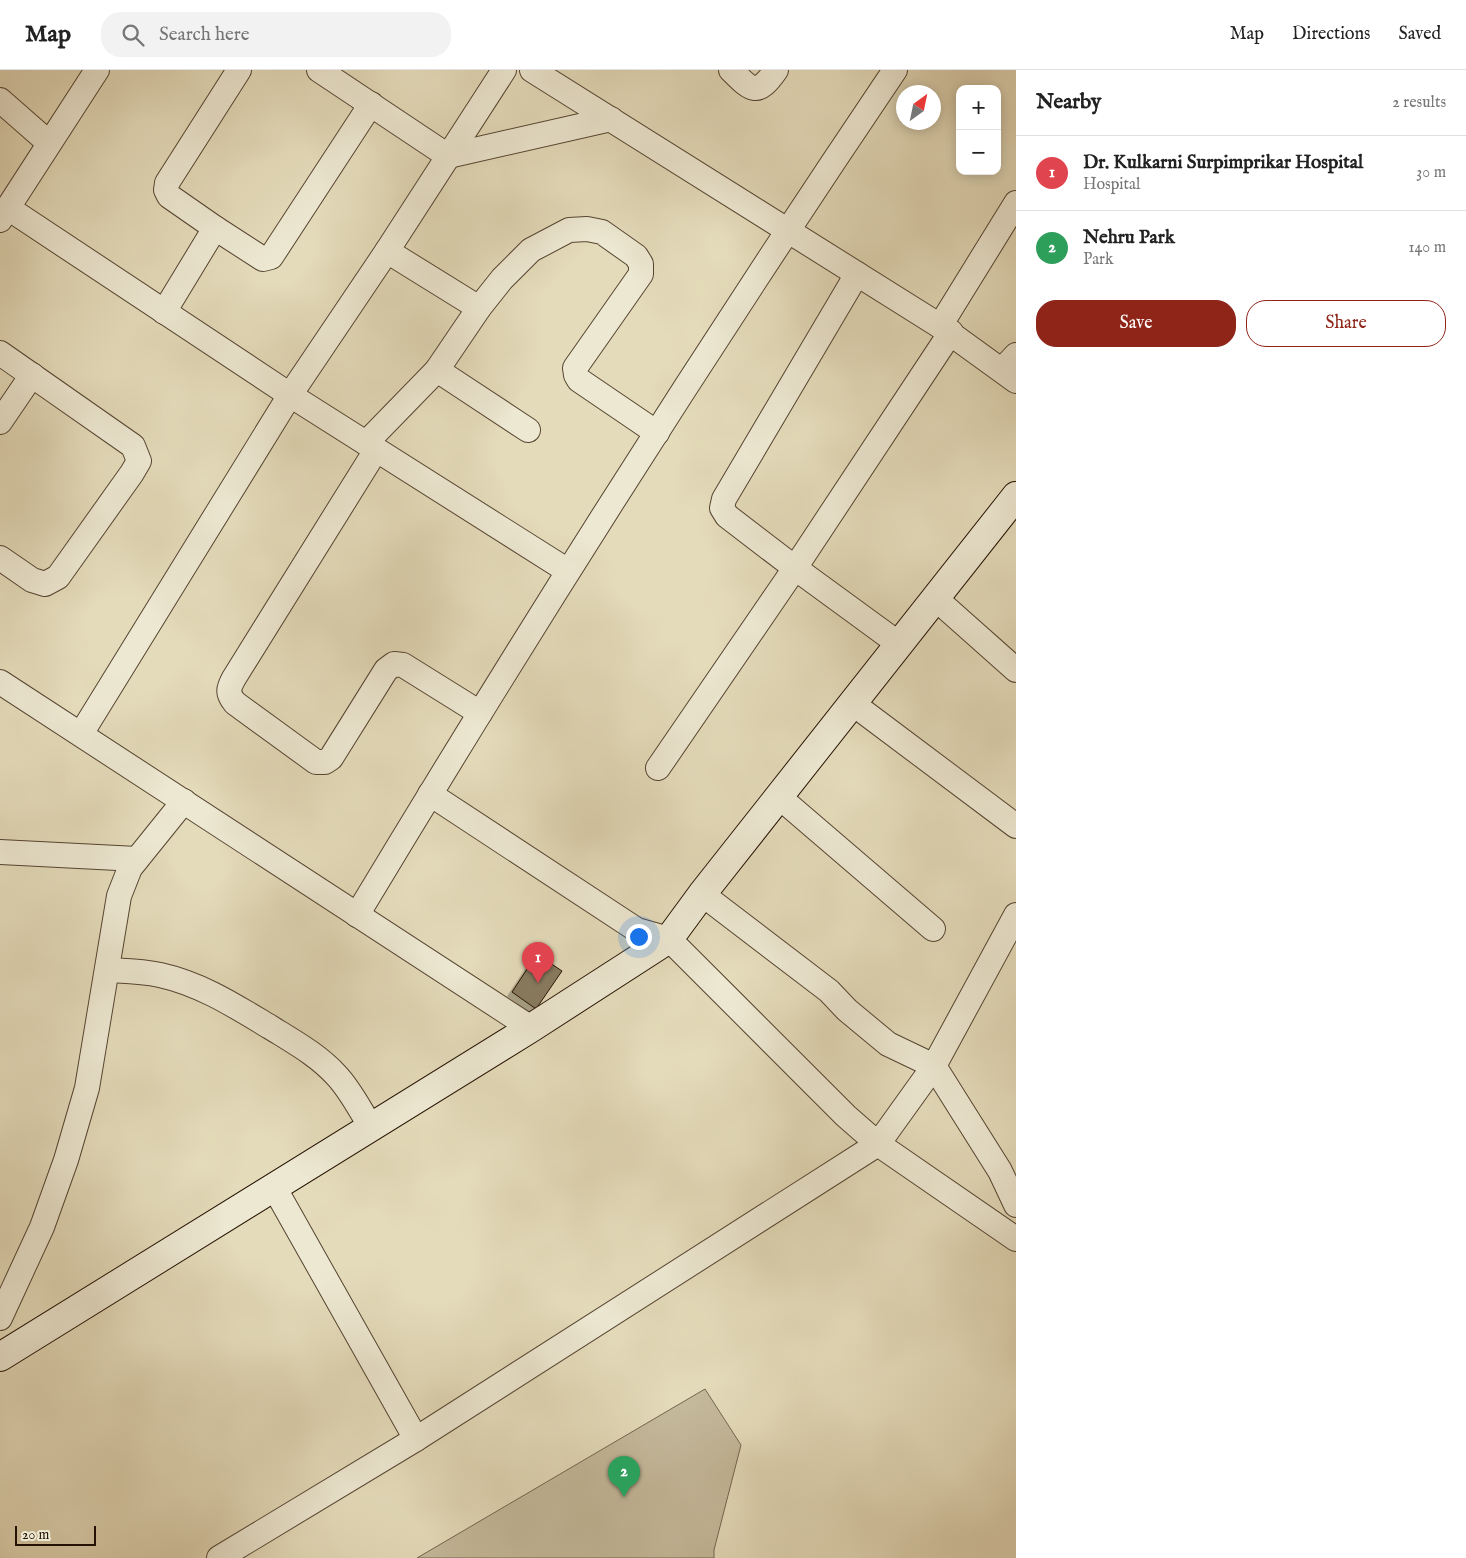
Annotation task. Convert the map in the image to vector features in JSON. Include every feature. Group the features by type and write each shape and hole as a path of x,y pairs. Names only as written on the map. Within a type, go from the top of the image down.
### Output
{"street":[{"path":"97,70 4,214 164,312 290,395 568,570"},
{"path":"239,70 168,183 166,190 169,196 263,259 271,257 371,104"},
{"path":"319,70 448,156 611,119"},
{"path":"81,734 290,395 387,252 504,70"},
{"path":"532,70 1011,369"},
{"path":"730,70 746,85 758,88 765,85 776,70"},
{"path":"357,915 568,570 787,230 895,70"},
{"path":"0,100 49,143"},
{"path":"658,768 795,568 945,329 1016,204"},
{"path":"164,312 215,228"},
{"path":"480,713 403,665 394,664 386,670 332,758 325,762 316,762 235,702 230,696 229,687 371,446 437,370 479,308 502,279 531,250 569,230 588,229 602,232 636,256 641,264 641,274 576,368 576,375 579,380 657,433"},
{"path":"387,252 479,308"},
{"path":"857,274 724,499 722,508 727,516 899,644"},
{"path":"0,354 133,446 139,461 132,474 58,577 45,584 32,580 0,558"},
{"path":"437,370 528,430"},
{"path":"0,422 32,376"},
{"path":"0,1357 371,1128 669,939 778,796 1016,496"},
{"path":"935,598 1016,670"},
{"path":"0,682 531,1028"},
{"path":"852,703 1016,826"},
{"path":"430,794 637,930 669,939 846,1116 878,1144 1016,1239"},
{"path":"778,796 933,929"},
{"path":"0,1318 42,1227 66,1160 87,1088 120,896 130,868 184,801"},
{"path":"0,852 137,859"},
{"path":"702,894 829,992 847,1010 888,1044 934,1066 1000,1171 1016,1205"},
{"path":"219,1558 416,1439 878,1144 934,1066 1016,915"},
{"path":"107,970 135,971 181,980 203,988 230,1003 310,1051 326,1065 350,1094 371,1128"},
{"path":"274,1187 416,1439"}],"shaded area":[{"path":"705,1389 741,1445 714,1550 714,1558 417,1558"}],"building":[{"path":"537,954 562,971 536,1009 512,992"}],"place":[{"name":"Dr. Kulkarni Surpimprikar Hospital","path":"538,983"},
{"name":"Nehru Park","path":"624,1497"}]}
